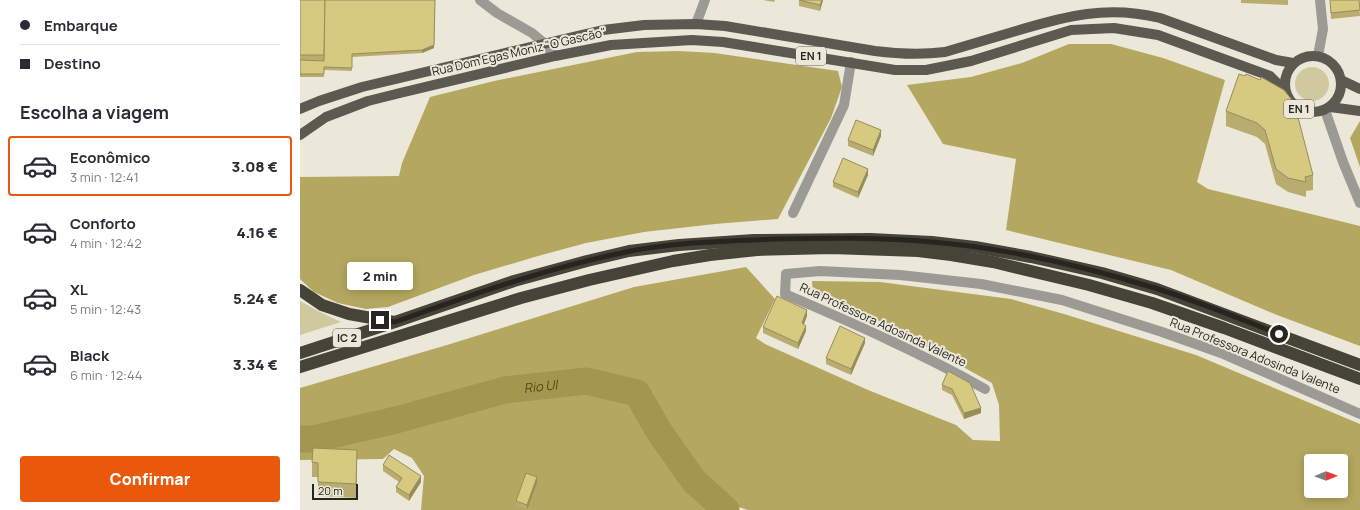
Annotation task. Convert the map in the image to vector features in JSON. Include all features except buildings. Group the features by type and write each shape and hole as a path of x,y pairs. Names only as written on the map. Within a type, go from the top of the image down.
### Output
{"highway":[{"name":"IC 2","path":"300,353 395,322 514,280 629,251 679,245 754,240 870,239 932,242 975,247 1031,257 1102,273 1157,289 1360,365"},
{"name":"IC 2","path":"300,367 521,298 673,261 757,250 830,248 918,251 993,262 1160,305 1360,379"},
{"path":"300,290 322,305 336,310 349,314 395,322"}],"main road":[{"name":"Rua Dom Egas Moniz \"O Gascão\"","path":"300,109 362,87 603,30 644,25 696,24 725,26 895,54 928,54 945,52 1070,16 1097,12 1131,13 1160,18 1276,60 1293,63"},
{"name":"Rua Dom Egas Moniz \"O Gascão\"","path":"300,135 326,117 368,101 555,56 611,45 692,40 723,42 895,70 926,70 971,61 1071,30 1114,28 1158,35 1270,76 1285,91"},
{"path":"1293,63 1305,56 1318,56 1326,59 1334,64 1339,71 1341,80 1360,89"},
{"name":"EN 1","path":"1293,63 1286,74 1284,82 1285,91 1288,98 1301,110 1309,112 1317,112 1328,108 1360,110"},
{"name":"EN 1","path":"1328,108 1338,98 1341,89 1341,80"}],"street":[{"path":"480,0 497,13 532,33 555,56"},
{"path":"696,24 704,0"},
{"path":"1318,56 1323,29 1320,0"},
{"path":"793,213 844,105 851,62"},
{"path":"1328,108 1343,162 1360,203"},
{"name":"Rua Professora Adosinda Valente","path":"985,389 961,375 785,294 786,274 820,271 900,275 981,284 1062,300 1162,332 1221,353 1360,414"}],"shaded area":[{"path":"1069,44 1111,44 1163,58 1225,80 1197,182 1208,189 1360,226 1360,346 1277,315 1171,270 1006,230 1016,159 943,144 907,85 971,77 1022,63"},
{"path":"679,51 715,53 838,71 842,87 831,118 778,219 644,232 586,243 474,275 388,307 366,309 338,303 314,292 300,279 300,177 399,176 402,163 430,97 494,81 637,52"},
{"path":"1309,67 1315,67 1319,68 1326,74 1329,84 1328,91 1322,98 1315,101 1309,101 1305,100 1298,94 1295,87 1295,81 1296,77 1302,70"},
{"path":"1360,121 1360,167 1350,138"},
{"path":"746,267 775,299 756,338 765,344 868,390 956,425 973,440 1000,441 999,405 992,383 884,323 813,292 812,281 880,282 1011,299 1196,355 1360,424 1360,510 748,510 732,505 696,469 643,388 586,374 530,381 378,418 300,434 300,388 447,345 634,287"},
{"path":"300,301 320,312 341,322 300,335"},
{"path":"572,387 599,388 630,397 641,408 661,446 687,480 718,510 421,510 424,476 412,458 394,449 383,459 300,460 300,442 309,442 350,435 529,391"}],"waterway":[{"name":"Rio Ul","path":"300,439 313,439 396,420 505,390 586,381 637,393 660,433 694,481 726,510"}],"route":[{"path":"380,320 395,322 514,280 629,251 679,245 817,238 932,242 975,247 1031,257 1102,273 1157,289 1279,334"}]}
